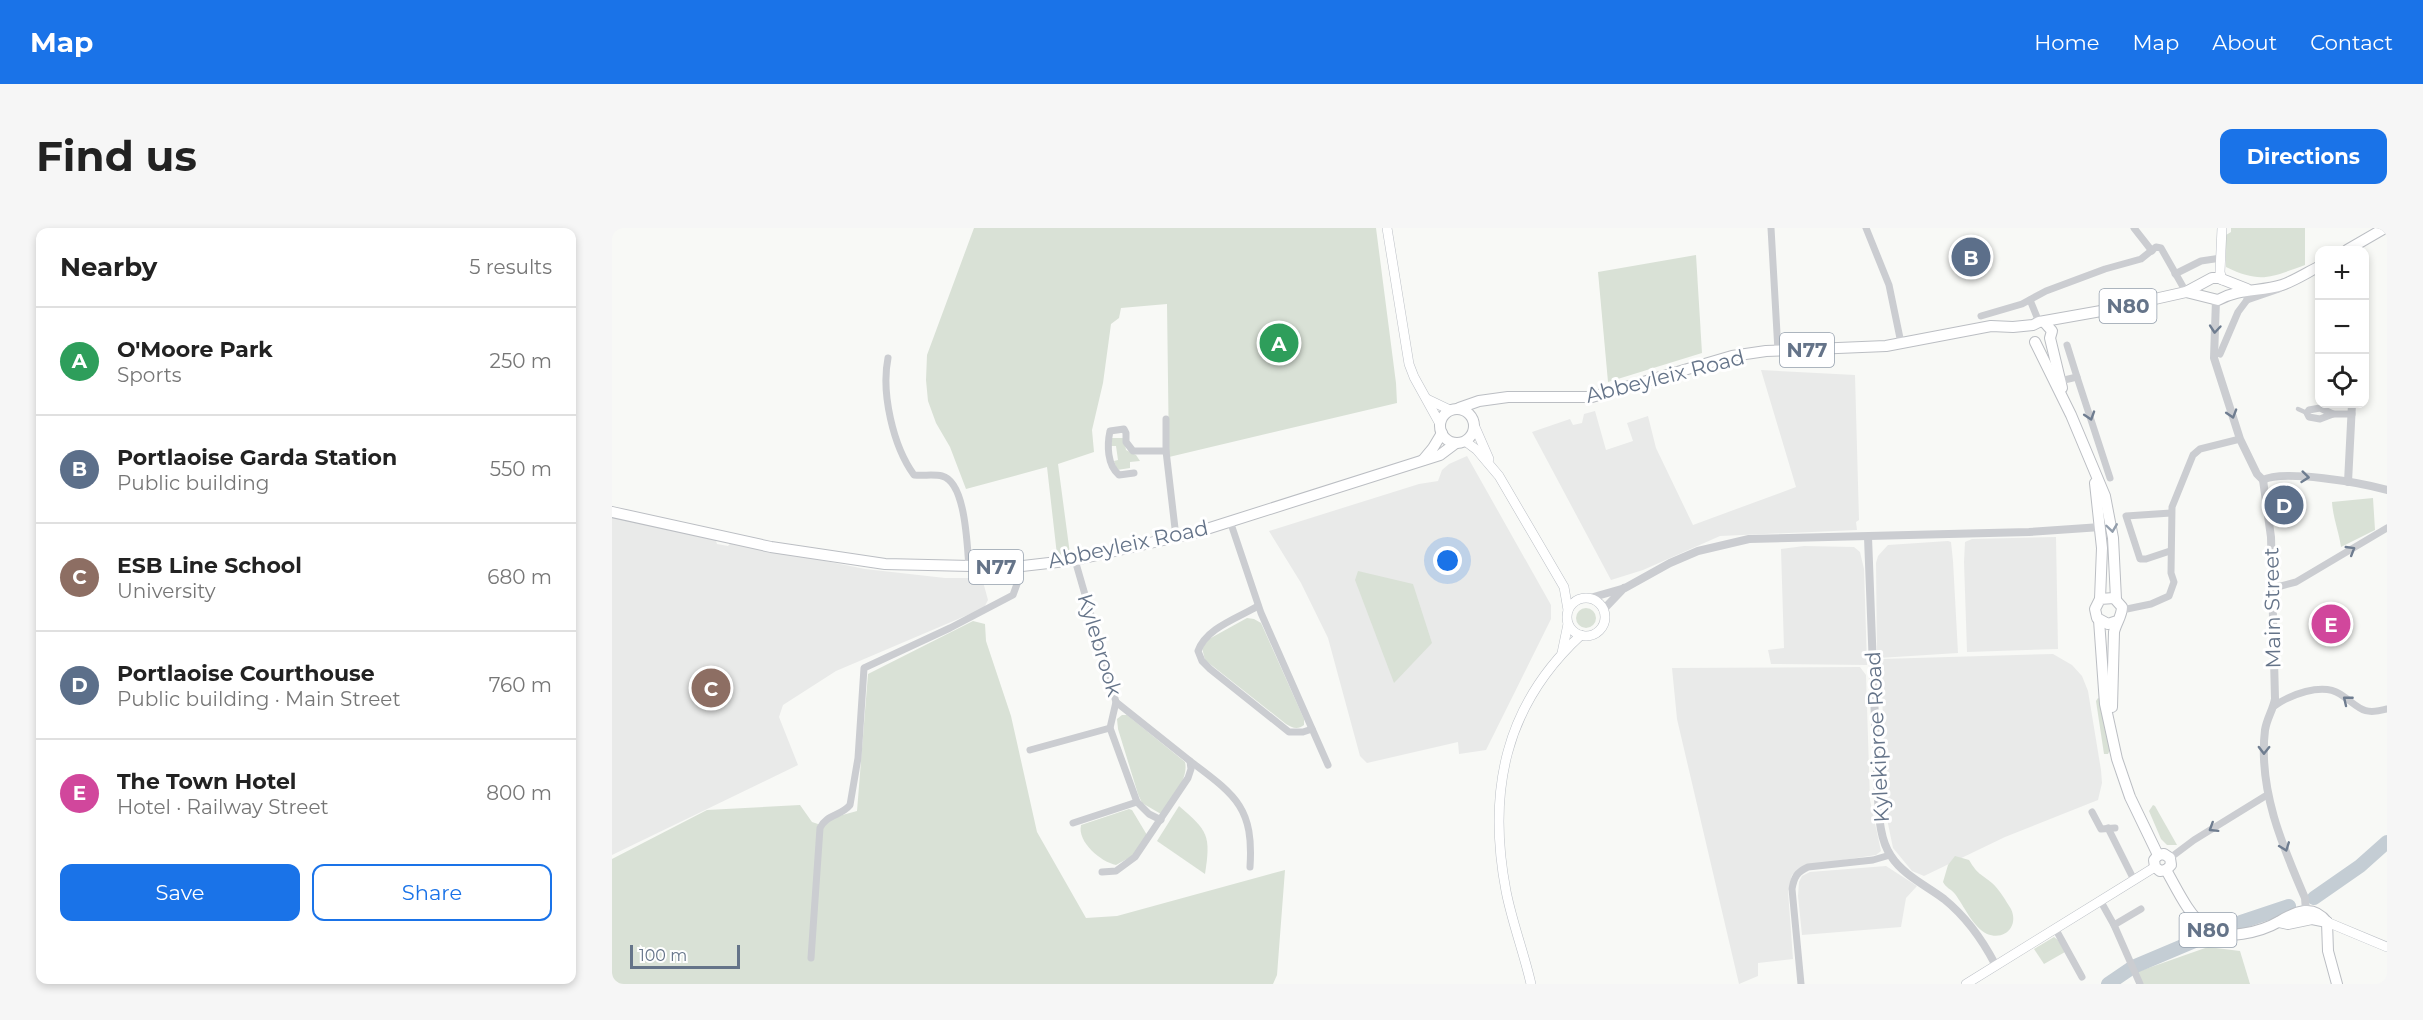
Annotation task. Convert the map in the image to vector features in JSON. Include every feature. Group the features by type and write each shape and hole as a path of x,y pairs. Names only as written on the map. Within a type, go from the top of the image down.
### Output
{"main road":[{"path":"1387,228 1409,364 1414,377 1448,440 1460,442 1477,450 1491,464"},
{"path":"2221,258 2204,292 2216,298 2226,288 2221,258 2222,228"},
{"path":"2354,246 2385,228"},
{"name":"N80","path":"2186,292 2216,298 2247,295 2283,285 2315,268"},
{"name":"N80","path":"2033,340 2045,343 2044,328 2070,316 2186,292 2208,281 2223,280 2247,295"},
{"name":"Abbeyleix Road","path":"1454,409 1479,402 1523,396 1592,398 1721,358 1778,351 1901,344 1991,326 2013,327"},
{"path":"2013,327 2033,340"},
{"name":"N77","path":"2013,327 2044,328"},
{"path":"2066,406 2044,328 2030,331 2105,496 2110,520 2116,599 2122,610 2116,621 2112,651 2112,725"},
{"path":"1427,399 1471,414 1491,464 1564,587 1568,624 1562,653"},
{"name":"N77","path":"1460,442 1472,436 1483,409 1494,400"},
{"path":"1423,460 1433,448 1441,429 1443,416 1454,409"},
{"name":"Abbeyleix Road","path":"612,512 771,547 873,563 1014,567 1074,560 1176,537 1440,455 1460,442"},
{"path":"2094,473 2101,527 2102,568 2100,599 2095,609 2099,620 2104,694 2126,788 2158,855"},
{"path":"1564,587 1598,602 1603,610 1604,619 1601,627 1590,635 1581,635 1573,631 1568,624"},
{"path":"2100,599 2109,597 2116,599"},
{"path":"1568,610 1573,603 1585,598"},
{"path":"2099,620 2108,624 2116,621"},
{"path":"1531,984 1506,891 1498,836 1499,799 1505,760 1518,722 1539,683 1562,653 1581,635"},
{"path":"2164,854 2170,858 2171,865 2166,870 2160,871 2155,867 2154,860 2158,855 2164,854"},
{"path":"1966,984 2155,867"},
{"name":"N80","path":"2166,870 2197,920 2213,932 2239,934 2279,922 2306,904"},
{"path":"2306,904 2321,914 2327,922 2387,947"},
{"name":"N80","path":"2279,922 2288,924 2312,919 2327,922"},
{"path":"2327,922 2328,951 2337,984"}],"street":[{"path":"1771,228 1778,351"},
{"path":"1866,228 1871,246 1889,285 1901,344"},
{"path":"2134,228 2152,251"},
{"path":"1981,316 2030,300 2046,291 2105,269 2140,259 2156,247 2161,248 2186,292"},
{"path":"2175,274 2201,261 2221,258"},
{"path":"2217,356 2247,295"},
{"name":"Main Street","path":"2216,298 2217,356 2241,436 2257,474 2263,480 2271,537 2275,694 2264,738 2267,795 2306,904"},
{"path":"2030,300 2044,328"},
{"path":"2067,345 2110,478"},
{"path":"888,358 884,376 887,403 902,453 914,475 942,476 952,481 959,495 969,567"},
{"path":"2060,381 2077,377"},
{"path":"2348,482 2352,408"},
{"path":"2298,409 2307,413 2309,417 2320,419 2333,414 2352,414"},
{"path":"1166,419 1166,451 1176,537"},
{"path":"1134,473 1119,475 1114,472 1110,464 1110,431 1124,429 1126,442 1133,451 1166,451"},
{"path":"2122,610 2151,604 2169,596 2174,582 2171,573 2170,551 2171,513 2193,454 2241,436"},
{"path":"2263,480 2287,475 2348,482 2387,490"},
{"path":"2170,551 2146,560 2140,559 2126,516 2171,513"},
{"path":"1230,520 1258,606 1328,765"},
{"path":"1585,598 1625,588 1670,563 1698,551 1749,539 2039,532 2101,527"},
{"path":"2272,586 2296,582 2387,528"},
{"name":"Kylekiproe Road","path":"1868,537 1881,828 1890,855 1899,866 1947,901 1961,915 1989,951 1995,964"},
{"name":"Kylebrook","path":"1074,560 1116,702 1226,789 1239,804 1249,826 1250,867"},
{"path":"811,958 820,828 827,817 845,810 850,805 858,758 864,668 1013,595 1017,584 1014,567"},
{"path":"1603,610 1625,588"},
{"path":"1258,606 1212,632 1202,641 1198,651 1202,661 1289,732 1303,732 1312,729"},
{"path":"2273,707 2297,695 2319,690 2337,693 2354,706 2366,711 2387,709"},
{"path":"1116,702 1110,728 1137,802 1149,814 1161,820"},
{"path":"1030,750 1110,728"},
{"path":"1102,872 1116,871 1136,857 1188,778 1191,769 1190,761"},
{"path":"2170,858 2194,840 2267,795"},
{"path":"1073,823 1137,802"},
{"path":"2092,812 2098,828 2112,828 2134,879"},
{"path":"1801,984 1793,879 1799,871 1808,867 1873,860 1890,855"},
{"path":"2100,900 2114,925 2140,984"},
{"path":"2114,925 2141,909"},
{"path":"2055,928 2082,977"}],"shaded area":[{"path":"974,228 1376,228 1397,403 1169,457 1167,304 1121,308 1119,318 1111,324 1103,383 1092,430 1094,452 1058,464 1070,554 1057,555 1047,467 966,489 950,447 936,423 928,401 927,355"},
{"path":"2231,228 2305,228 2305,265 2266,277 2248,276 2226,267 2226,235 2231,232"},
{"path":"1696,255 1702,353 1608,382 1598,272"},
{"path":"1761,370 1855,375 1859,520 1856,522 1857,530 1720,536 1643,570 1611,580 1532,432 1570,419 1573,425 1582,423 1584,414 1595,411 1606,450 1633,441 1627,423 1648,416 1656,448 1693,525 1796,487"},
{"path":"1112,438 1124,438 1126,450 1136,455 1140,461 1130,462 1130,468 1117,470 1114,461 1118,460 1116,446 1111,446"},
{"path":"1467,456 1551,605 1551,619 1486,750 1459,754 1458,742 1367,763 1360,756 1328,638 1301,583 1269,531 1419,484 1438,481 1442,470 1449,464"},
{"path":"2373,498 2375,530 2341,547 2332,502"},
{"path":"612,517 715,538 717,544 728,546 731,542 865,569 945,578 982,578 988,600 984,608 836,671 783,705 779,717 798,765 612,855"},
{"path":"2056,537 2058,649 1967,652 1965,542 1972,539"},
{"path":"1951,542 1953,561 1958,653 1879,658 1877,655 1876,563 1878,556 1888,545"},
{"path":"1804,546 1854,547 1860,552 1864,569 1867,665 1771,664 1768,650 1784,648 1781,549"},
{"path":"1358,571 1413,584 1432,643 1394,683 1355,580"},
{"path":"1586,608 1593,611 1596,618 1593,625 1586,628 1579,625 1576,618 1579,611"},
{"path":"1247,618 1261,623 1304,719 1304,725 1300,728 1290,727 1205,660 1202,648 1209,639"},
{"path":"973,621 985,624 986,641 1011,716 1037,832 1086,918 1117,916 1285,870 1277,975 1273,984 612,984 612,859 707,810 800,805 812,822 824,826 835,817 857,811 868,674"},
{"path":"2053,654 2072,665 2082,676 2088,691 2101,770 2102,783 2098,800 2005,837 1924,876 1912,871 1893,848 1886,814 1881,659"},
{"path":"1860,667 1866,675 1870,800 1881,851 1876,855 1804,866 1792,875 1788,891 1793,959 1758,963 1758,976 1739,984 1677,719 1672,668"},
{"path":"2098,698 2110,750 2108,754 2104,754 2096,701"},
{"path":"1122,715 1127,715 1185,762 1186,769 1182,782 1161,814 1142,803 1138,794 1118,729 1117,719"},
{"path":"2153,805 2177,845 2167,845 2161,839 2149,811"},
{"path":"1179,806 1202,828 1205,835 1208,850 1205,874 1157,841"},
{"path":"1129,809 1132,810 1147,835 1134,855 1116,865 1097,856 1091,850 1083,838 1081,825"},
{"path":"1955,856 1969,860 2005,899 2011,909 2013,921 2005,934 1994,936 1982,931 1955,894 1944,884 1948,865"},
{"path":"1886,866 1917,886 1906,898 1901,927 1802,935 1798,896 1802,876 1810,872"},
{"path":"2054,937 2065,952 2044,964 2034,949"},
{"path":"2208,947 2240,951 2250,984 2143,984 2137,972"}],"waterway":[{"path":"2314,898 2360,866 2387,842"},
{"path":"2241,922 2289,906"},
{"path":"2108,984 2133,967 2197,940"}],"place":[{"name":"Portlaoise Garda Station","path":"1971,257"},
{"name":"O'Moore Park","path":"1279,343"},
{"name":"Portlaoise Courthouse","path":"2284,505"},
{"name":"The Town Hotel","path":"2331,624"},
{"name":"ESB Line School","path":"711,688"}]}
